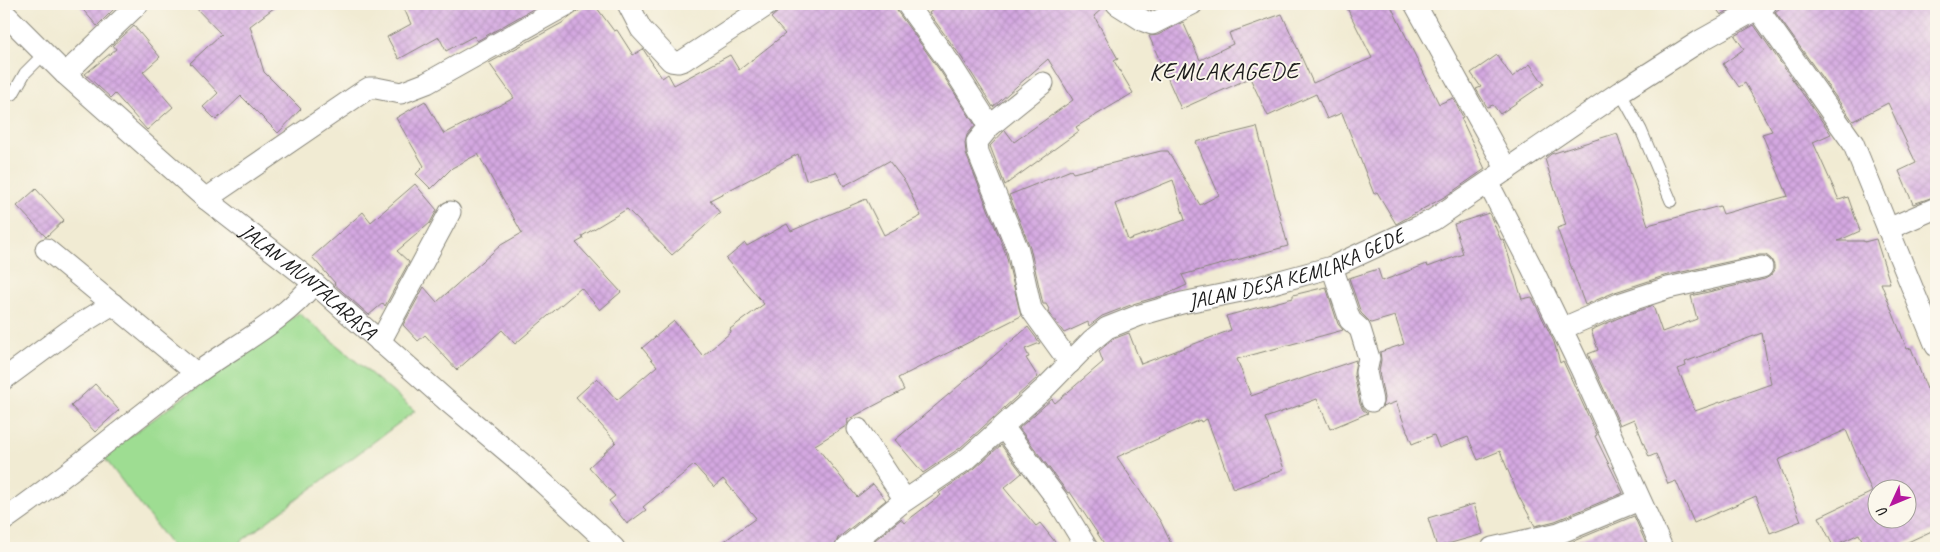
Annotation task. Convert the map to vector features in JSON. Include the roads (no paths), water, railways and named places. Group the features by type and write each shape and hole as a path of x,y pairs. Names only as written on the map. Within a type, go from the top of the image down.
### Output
{"street":[{"path":"65,74 138,4"},
{"path":"206,199 369,88 401,93 427,83 568,4"},
{"path":"628,4 641,29 671,61 678,62 684,60 769,4"},
{"path":"907,4 951,65 990,126"},
{"path":"1116,4 1152,24 1192,4"},
{"path":"1416,4 1506,170"},
{"path":"1426,22 1436,4"},
{"path":"1762,6 1853,143 1936,346"},
{"name":"JALAN DESA KEMLAKA GEDE","path":"846,548 906,500 968,458 1107,328 1140,314 1182,303 1251,289 1332,267 1433,220 1620,92 1700,41 1762,6"},
{"name":"JALAN MUNTALARASA","path":"4,13 42,56 65,74 206,199 380,342 526,467 614,548"},
{"path":"1043,83 990,126 977,142 978,152 1018,250 1031,310 1070,363"},
{"path":"1488,182 1561,328 1662,548"},
{"path":"1888,229 1936,208"},
{"path":"380,342 450,212"},
{"path":"46,249 196,374"},
{"path":"1332,267 1350,320 1360,329 1367,351 1369,361 1366,372 1372,401"},
{"path":"1561,328 1619,304 1668,288 1762,267"},
{"path":"4,520 44,492 196,374 282,315 312,286"},
{"path":"4,379 69,331 114,304"},
{"path":"1003,427 1057,499 1087,548"},
{"path":"858,429 906,500"},
{"path":"1492,548 1565,531 1639,500"}],"lane":[{"path":"13,94 25,74 42,56"},
{"path":"1620,92 1641,130 1671,201"}],"district":[{"name":"KEMLAKAGEDE","path":"1224,71"}]}
